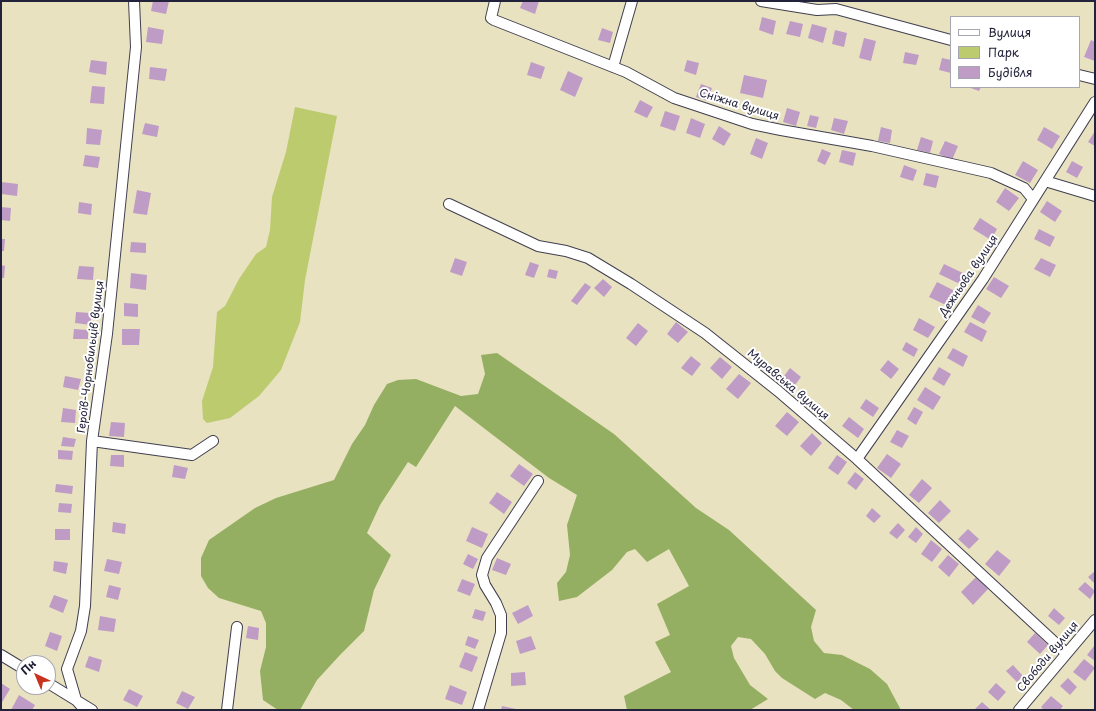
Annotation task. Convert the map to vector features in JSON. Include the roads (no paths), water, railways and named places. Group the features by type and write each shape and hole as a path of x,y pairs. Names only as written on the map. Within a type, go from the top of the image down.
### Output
{"street":[{"name":"Героїв-Чорнобильців вулиця","path":"85,710 76,700 67,670 82,631 85,606 92,441 107,334 136,47 134,1"},
{"name":"Сніжна вулиця","path":"495,1 491,18 626,72 674,98 712,109 752,124 865,145 991,173 1024,188 1033,199"},
{"path":"614,67 632,1"},
{"path":"761,1 817,10 838,5 950,40"},
{"path":"1080,75 1095,79"},
{"name":"Дежньова вулиця","path":"857,459 983,279 1095,102"},
{"path":"1045,181 1095,196"},
{"name":"Муравська вулиця","path":"449,204 538,246 566,251 588,258 625,279 717,343 778,391 857,459 1066,653"},
{"path":"92,441 192,455 213,441"},
{"path":"478,710 501,633 501,615 496,602 485,585 482,575 487,558 538,481"},
{"name":"Свободи вулиця","path":"1019,710 1095,620"},
{"path":"227,710 237,627"},
{"path":"1,655 16,664"},
{"path":"56,688 92,710"}]}
